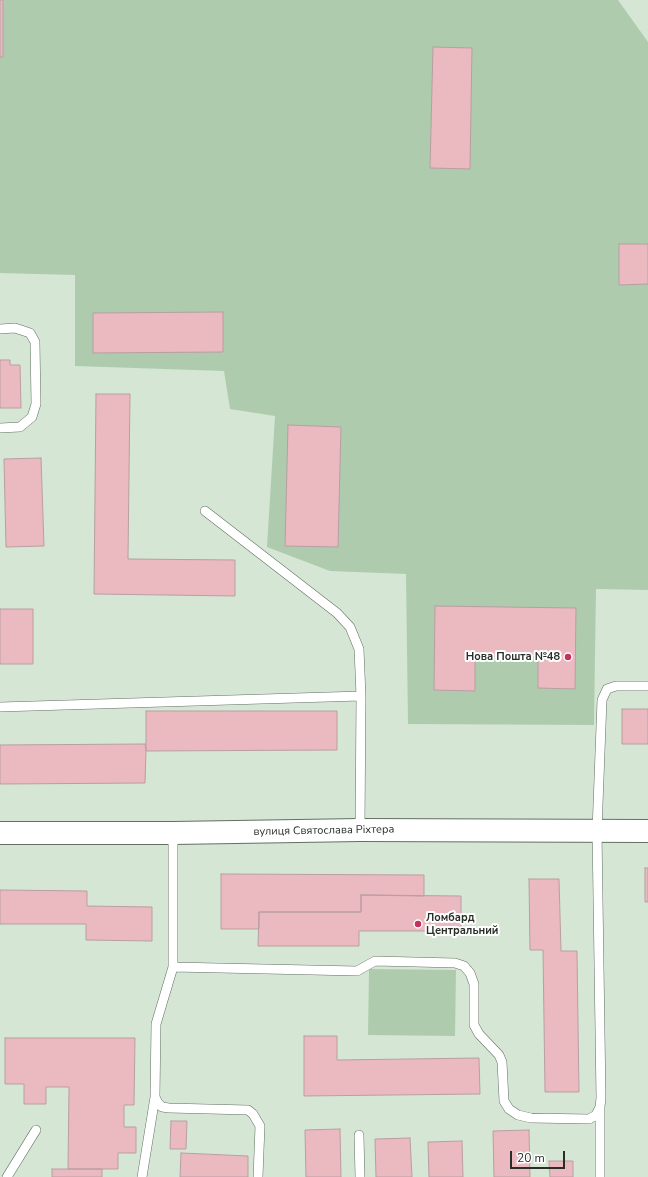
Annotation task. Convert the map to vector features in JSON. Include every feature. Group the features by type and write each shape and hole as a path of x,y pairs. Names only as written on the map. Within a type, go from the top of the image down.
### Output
{"main road":[{"name":"вулиця Святослава Ріхтера","path":"0,833 173,833 360,830 648,831"}],"lane":[{"path":"0,329 15,328 30,333 35,342 36,404 32,417 20,427 0,428"},
{"path":"205,511 337,613 350,627 358,649 361,696 360,830"},
{"path":"600,1177 597,831 602,700 607,689 616,686 648,686"},
{"path":"0,707 361,696"},
{"path":"142,1177 155,1097 156,1024 173,968 173,833"},
{"path":"173,968 356,971 375,961 454,963 464,966 470,973 474,984 474,1025 479,1034 498,1055 502,1062 504,1101 509,1109 518,1115 531,1118 589,1119 596,1115 600,1107"},
{"path":"155,1097 162,1107 169,1108 248,1110 253,1114 260,1126 258,1177"},
{"path":"7,1177 36,1130"},
{"path":"359,1135 360,1177"}],"green space":[{"path":"0,0 618,0 648,42 648,590 596,589 594,725 408,724 406,574 330,571 267,547 275,416 230,409 224,371 75,366 75,275 0,273"},
{"path":"369,969 456,970 455,1036 368,1035"}],"building":[{"path":"0,0 3,0 3,57 0,57"},
{"path":"433,47 472,48 470,169 430,168"},
{"path":"619,244 648,244 648,284 619,285"},
{"path":"223,312 223,352 93,353 93,313"},
{"path":"0,360 10,360 10,365 20,365 21,408 0,408"},
{"path":"96,394 130,394 128,559 235,560 235,596 94,594"},
{"path":"288,425 341,427 338,547 285,546"},
{"path":"41,458 44,546 6,547 4,459"},
{"path":"435,606 576,608 575,689 538,688 538,657 475,656 475,691 434,690"},
{"path":"0,609 33,609 33,664 0,664"},
{"path":"622,709 648,709 648,744 622,744"},
{"path":"146,711 337,711 337,750 146,751"},
{"path":"145,744 145,783 0,784 0,745"},
{"path":"645,868 648,868 648,902 645,902"},
{"path":"221,874 424,875 424,896 361,895 361,912 259,912 259,929 221,929"},
{"path":"529,879 559,879 561,951 577,951 579,1092 545,1092 543,950 530,950"},
{"path":"0,890 87,891 87,906 152,907 152,941 86,940 86,924 0,924"},
{"path":"361,895 461,896 461,931 359,931 359,946 258,946 259,912 361,912"},
{"path":"304,1036 337,1036 337,1060 479,1058 480,1094 304,1096"},
{"path":"5,1038 135,1038 134,1105 124,1105 124,1127 136,1127 136,1153 118,1153 118,1169 68,1169 69,1087 46,1087 46,1104 24,1104 24,1084 5,1084"},
{"path":"171,1121 187,1121 186,1149 170,1149"},
{"path":"340,1129 341,1177 306,1177 305,1130"},
{"path":"529,1130 530,1177 494,1177 493,1131"},
{"path":"410,1138 412,1177 376,1177 375,1139"},
{"path":"462,1141 463,1177 429,1177 428,1142"},
{"path":"181,1153 248,1156 248,1177 180,1177"},
{"path":"549,1161 573,1161 573,1177 550,1177"},
{"path":"52,1169 102,1169 102,1177 52,1177"}],"place":[{"name":"Нова Пошта №48","path":"568,657"},
{"name":"Ломбард Центральний","path":"418,924"}]}
